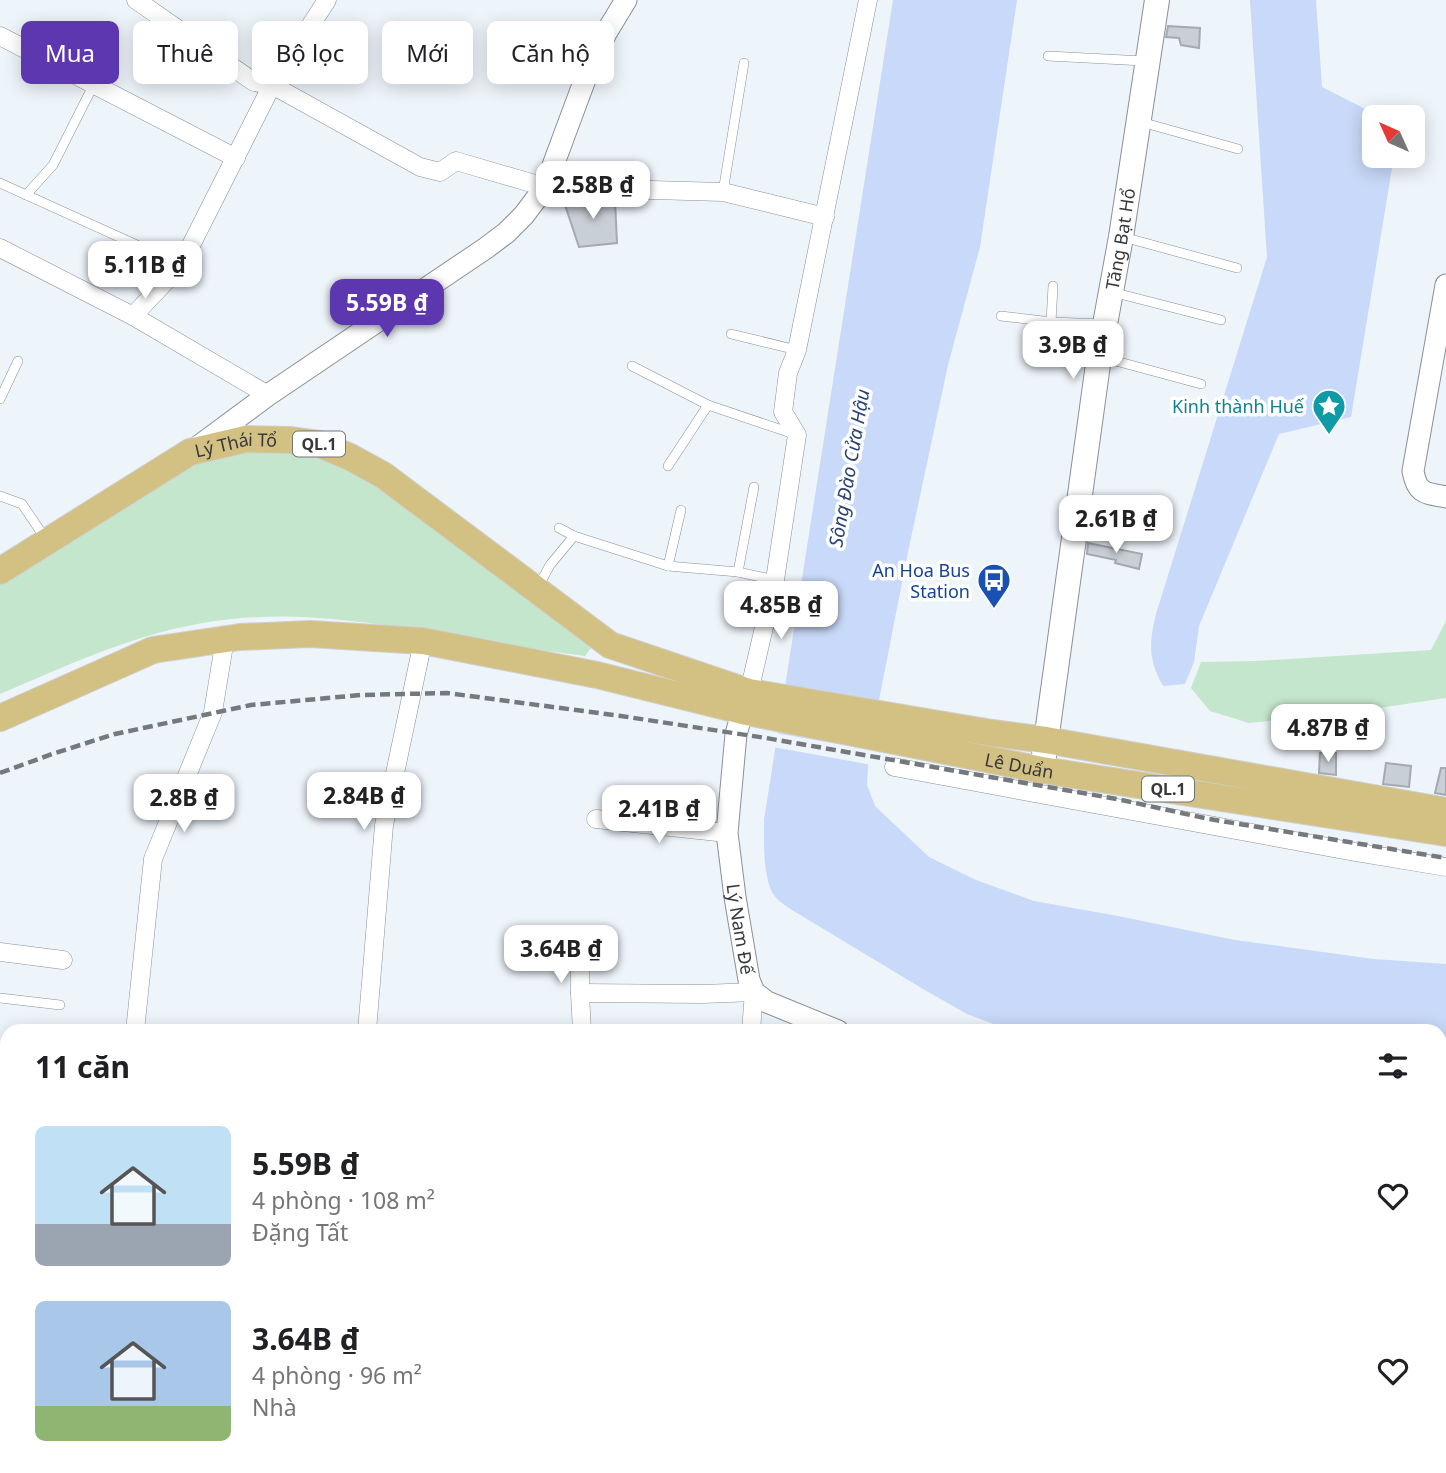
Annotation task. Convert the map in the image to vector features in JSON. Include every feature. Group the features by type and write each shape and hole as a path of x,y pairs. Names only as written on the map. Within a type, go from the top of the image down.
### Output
{"main road":[{"name":"Tăng Bạt Hổ","path":"1042,770 1099,357 1121,237 1157,0"},
{"name":"Lý Thái Tổ","path":"0,571 190,452 246,439 289,440 319,444 383,475 610,645"},
{"name":"QL.1","path":"0,718 153,650 240,636 310,634 423,641 597,675"},
{"name":"Lê Duẩn","path":"610,645 750,702"},
{"path":"597,675 610,645"},
{"name":"Lê Duẩn","path":"597,675 894,729 1042,770 1446,833"},
{"name":"Lê Duẩn","path":"894,729 992,733 1046,740 1446,811"}],"street":[{"path":"136,0 254,82 272,85 420,167 440,172 456,161 545,187 723,192 825,217"},
{"path":"133,316 181,265 272,85 327,0"},
{"path":"190,452 268,394 486,248 524,215 545,187 587,74 606,33 626,0"},
{"path":"750,702 775,580 797,435 783,412 788,373 797,350 868,0"},
{"path":"0,36 21,47"},
{"path":"93,84 236,158"},
{"path":"0,248 133,316 268,394"},
{"path":"1446,285 1413,471 1416,485 1425,493 1446,497"},
{"path":"136,1024 153,859 213,712 225,639"},
{"path":"368,1024 384,825 423,641"},
{"name":"Lý Nam Đế","path":"750,702 736,734 727,833 735,898 750,980 754,992 768,1002 821,1024"},
{"path":"894,767 1446,867"},
{"path":"596,819 727,833"},
{"path":"580,939 582,1024"},
{"path":"0,952 63,960"},
{"path":"580,993 754,992 752,1024"}],"lane":[{"path":"1048,56 1149,61"},
{"path":"723,192 744,63"},
{"path":"26,195 53,166 93,84"},
{"path":"1139,121 1238,149"},
{"path":"0,183 181,265"},
{"path":"1121,237 1237,268"},
{"path":"1051,322 1053,286"},
{"path":"1110,292 1221,320"},
{"path":"1001,316 1051,322 1105,324"},
{"path":"731,334 797,350"},
{"path":"1099,357 1201,384"},
{"path":"0,399 18,361"},
{"path":"632,366 708,405 797,435"},
{"path":"668,466 708,405"},
{"path":"738,572 754,487"},
{"path":"0,496 22,504 48,542"},
{"path":"668,566 681,510"},
{"path":"559,528 574,536 668,566 738,572 775,580"},
{"path":"537,589 550,565 574,536"},
{"path":"0,998 60,1005"}],"green space":[{"path":"240,452 284,453 320,459 376,486 589,640 591,648 585,656 351,621 256,617 201,623 142,638 84,658 0,694 0,580 184,468 210,458"},
{"path":"1446,621 1446,698 1338,714 1249,723 1210,711 1191,688 1201,662 1431,650"}],"water":[{"name":"Sông Đào Cửa Hậu","path":"893,0 1017,0 980,247 948,365 869,751 867,785 875,806 929,857 976,880 1034,901 1235,940 1374,959 1446,964 1446,1024 993,1024 967,1014 923,989 777,899 768,882 765,865 764,820"},
{"path":"1250,0 1316,0 1322,87 1362,107 1362,168 1392,168 1351,417 1279,434 1199,626 1194,662 1185,684 1163,686 1151,651 1156,614 1267,257"}],"pier":[{"path":"775,733 873,750 872,765 773,747"}],"building":[{"path":"1168,26 1200,28 1199,48 1181,45 1179,38 1166,37"},
{"path":"563,199 615,200 617,243 579,247"},
{"path":"1088,543 1142,554 1139,569 1115,563 1116,560 1087,554"},
{"path":"1320,753 1336,753 1336,775 1319,773"},
{"path":"1386,763 1411,766 1409,787 1383,784"},
{"path":"1441,768 1446,768 1446,795 1435,793"}],"railway":[{"path":"0,773 115,734 251,705 361,695 447,693 766,738 1117,799 1209,819 1446,858"}],"place":[{"name":"Kinh thành Huế","path":"1329,436"},
{"name":"An Hoa Bus Station","path":"994,610"}]}
